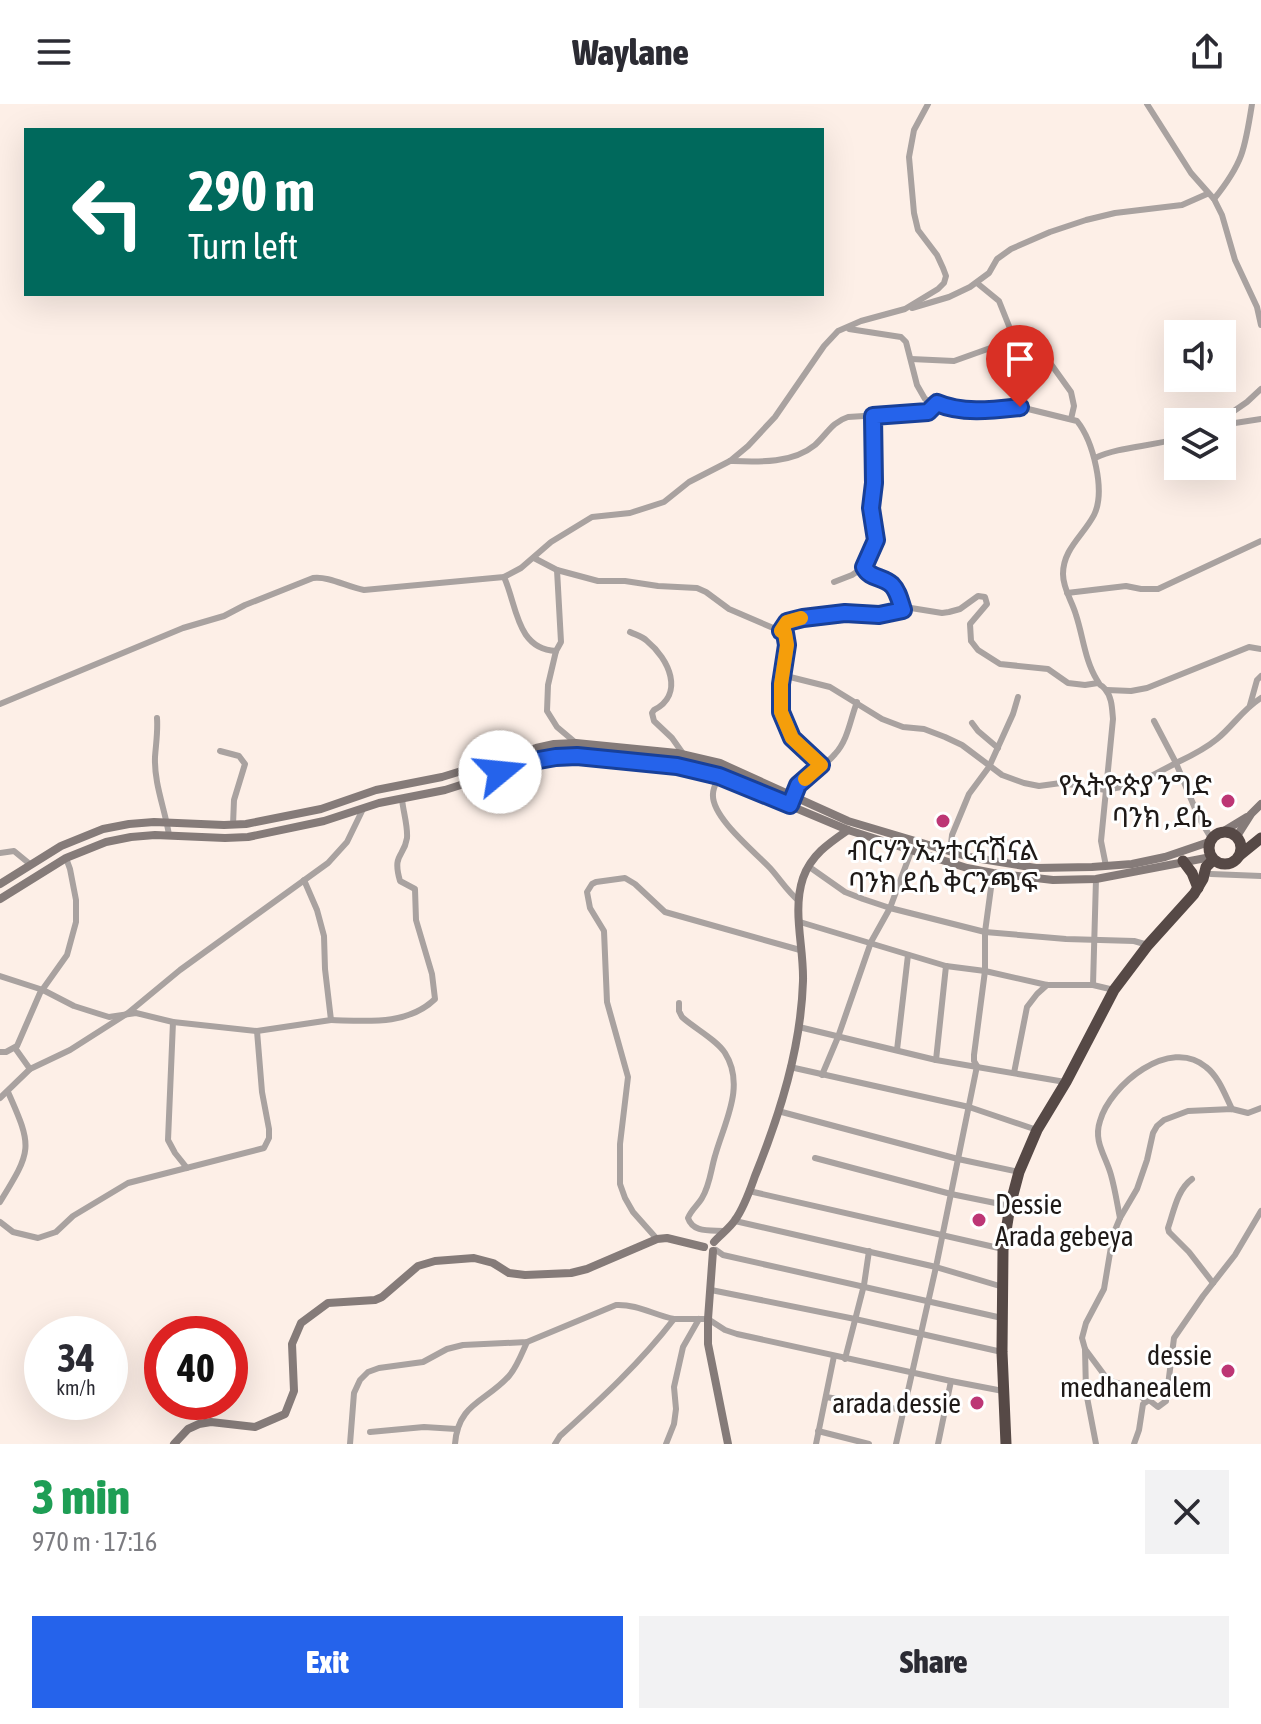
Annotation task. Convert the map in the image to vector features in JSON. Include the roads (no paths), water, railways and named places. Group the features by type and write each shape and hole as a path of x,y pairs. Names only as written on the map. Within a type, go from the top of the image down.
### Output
{"highway":[{"path":"1215,860 1208,847 1210,840 1224,831 1238,838 1261,836"},
{"path":"1006,1444 1002,1352 1003,1250 1019,1172 1037,1130 1114,990 1204,880 1206,867 1215,860 1232,863 1261,836"},
{"path":"1238,838 1240,855"},
{"path":"1183,861 1192,873 1204,880"}],"street":[{"path":"905,309 938,289 946,276 937,255 918,230 914,213 909,157 914,130 928,104"},
{"path":"1147,104 1222,215 1243,279 1259,307 1261,325"},
{"path":"0,704 313,578 321,577 364,590 504,577 521,568 551,542 592,517 630,513 664,502 689,482 730,461 748,446 775,417 824,346 838,331 861,321 949,297 977,283 989,273 997,259 1011,249 1050,232 1115,213 1182,205 1211,197 1232,176 1241,159 1252,104"},
{"path":"977,283 999,301 1013,336 1029,352 1037,350 1043,353 1071,392 1074,406 1071,419"},
{"path":"847,328 901,337 906,342 917,385 925,399 948,408 989,410 1020,407 1071,419 1083,428 1095,458 1099,494 1096,512 1070,547 1063,579 1088,660 1098,683 1107,690 1111,701 1113,719 1101,841 1106,866"},
{"path":"911,359 954,361 996,346 1013,336"},
{"path":"1236,411 1261,389"},
{"path":"730,461 769,461 793,457 813,446 841,419 928,412 937,403"},
{"path":"834,582 864,567 876,540 871,508 874,483 873,416"},
{"path":"1236,421 1261,419"},
{"path":"1095,458 1111,451 1164,442"},
{"path":"1067,593 1126,586 1158,589 1261,541"},
{"path":"534,558 557,570 598,581 691,586 706,592 729,609 785,633 787,645 779,700 781,712 792,738 821,765"},
{"path":"864,567 872,576 893,586 903,610"},
{"path":"557,570 562,636 548,685 547,711 557,727 576,743"},
{"path":"504,577 523,633 535,645 556,651"},
{"path":"781,631 787,622 845,613 879,615 911,608 949,612 982,596 987,604 970,624 969,631 971,641 978,650 1000,664 1048,669 1068,683 1098,683"},
{"path":"630,632 645,638 659,653 671,678 669,698 654,710 652,717 684,755"},
{"path":"1107,690 1147,688 1249,647 1261,649"},
{"path":"782,675 830,687 882,719 903,727 924,729 962,745 1002,775 1024,783 1039,786 1061,783 1106,790 1136,784 1193,755 1218,738 1261,698"},
{"path":"1250,705 1261,676"},
{"path":"950,852 952,835 969,794 989,767 1018,697"},
{"path":"791,800 798,785 838,752 857,702"},
{"path":"157,718 156,767 169,835"},
{"path":"0,899 66,858 119,839 169,835 248,837 324,821 379,803 445,790 539,760 577,756 677,766 719,776 848,821 950,852 1036,868 1106,866 1165,857 1210,840 1154,721"},
{"path":"972,723 998,748"},
{"path":"0,884 61,846 103,829 167,822 246,824 321,809 376,790 442,777 536,748 576,743 684,755 720,763 848,830 967,868 993,873 1053,880 1096,879 1183,861 1215,860"},
{"path":"220,751 239,756 245,764 234,800 233,825"},
{"path":"476,766 481,779"},
{"path":"719,776 713,793 715,804 737,836 799,901"},
{"path":"746,786 750,776"},
{"path":"0,976 109,1017 128,1013 150,1015 173,1022 257,1031 331,1020 382,1021 416,1011 435,999 436,994 416,920 415,889 400,881 397,870 397,859 407,840 402,799"},
{"path":"1224,831 1261,804"},
{"path":"0,1098 30,1069 70,1050 128,1013 180,970 328,863 347,842 363,809"},
{"path":"1238,838 1251,814"},
{"path":"666,1444 674,1424 674,1387 683,1347 703,1319 711,1290 712,1248 735,1221 749,1191 778,1111 790,1067 799,1027 803,976 799,901 803,878 813,857 848,830"},
{"path":"822,1075 871,942 890,908 912,849"},
{"path":"0,853 14,851 31,865"},
{"path":"0,1052 15,1048 20,1042 37,1000 67,955 76,922 76,900 66,858"},
{"path":"808,866 845,892 890,908 985,932 1134,941 1148,945"},
{"path":"896,1444 977,1066 974,1055 993,873"},
{"path":"1204,880 1261,876"},
{"path":"657,1239 633,1212 620,1184 620,1144 628,1077 607,1002 604,931 590,908 587,892 596,882 625,878 665,912 800,950"},
{"path":"1093,985 1096,879"},
{"path":"304,880 324,936 331,1020"},
{"path":"800,922 946,966 1047,985 1093,985 1114,990"},
{"path":"897,1050 908,955"},
{"path":"936,1060 946,966"},
{"path":"1014,1073 1027,1007 1047,985"},
{"path":"679,1003 682,1017 721,1047 733,1070 732,1101 709,1182 688,1218 696,1229 724,1231"},
{"path":"173,1022 168,1140 187,1168"},
{"path":"799,1027 936,1060 1066,1082"},
{"path":"0,1222 13,1232 38,1238 56,1232 73,1216 128,1183 258,1150 267,1144 269,1129 262,1092 257,1031"},
{"path":"15,1048 30,1069"},
{"path":"1120,1218 1098,1136 1106,1108 1127,1080 1148,1065 1162,1060 1175,1057 1194,1060 1216,1077 1232,1109"},
{"path":"790,1067 969,1107 1037,1130"},
{"path":"0,1202 21,1168 26,1147 26,1138 8,1092"},
{"path":"1096,1444 1086,1392 1082,1330 1104,1289 1113,1235 1137,1189 1157,1126 1188,1111 1232,1109 1248,1113 1261,1108"},
{"path":"778,1111 1019,1172"},
{"path":"815,1158 951,1194 1010,1206"},
{"path":"1192,1179 1185,1184 1168,1228 1213,1283"},
{"path":"749,1191 1003,1250"},
{"path":"1085,1349 1108,1380 1131,1387 1158,1407 1164,1404 1174,1338 1235,1255 1261,1211"},
{"path":"735,1221 936,1267 1003,1287"},
{"path":"174,1444 188,1429 199,1424 211,1422 255,1427 285,1414 294,1391 292,1344 301,1323 328,1303 375,1300 389,1292 418,1266 435,1261 474,1258 493,1263 509,1273 571,1273 657,1239 667,1238 712,1248 723,1255 1002,1318"},
{"path":"845,1359 864,1285 869,1251"},
{"path":"711,1290 1002,1352"},
{"path":"350,1444 354,1393 368,1372 423,1362 447,1349 463,1345 527,1342 616,1305 629,1304 674,1319 703,1319 725,1330 845,1359 1004,1391"},
{"path":"555,1444 608,1393 674,1319"},
{"path":"703,1319 728,1444"},
{"path":"455,1444 456,1429 469,1409 510,1375 527,1342"},
{"path":"816,1444 834,1356"},
{"path":"938,1444 951,1381"},
{"path":"826,1397 903,1410"},
{"path":"1134,1444 1146,1401"},
{"path":"370,1432 424,1427 456,1429"},
{"path":"818,1431 869,1444"}],"place":[{"name":"የኢትዮጵያ ንግድ ባንክ , ደሴ","path":"1228,801"},
{"name":"ብርሃን ኢንተርናሽናል ባንክ ደሴ ቅርንጫፍ","path":"943,821"},
{"name":"Dessie Arada gebeya","path":"979,1220"},
{"name":"dessie medhanealem","path":"1228,1371"},
{"name":"arada dessie","path":"977,1403"}]}
